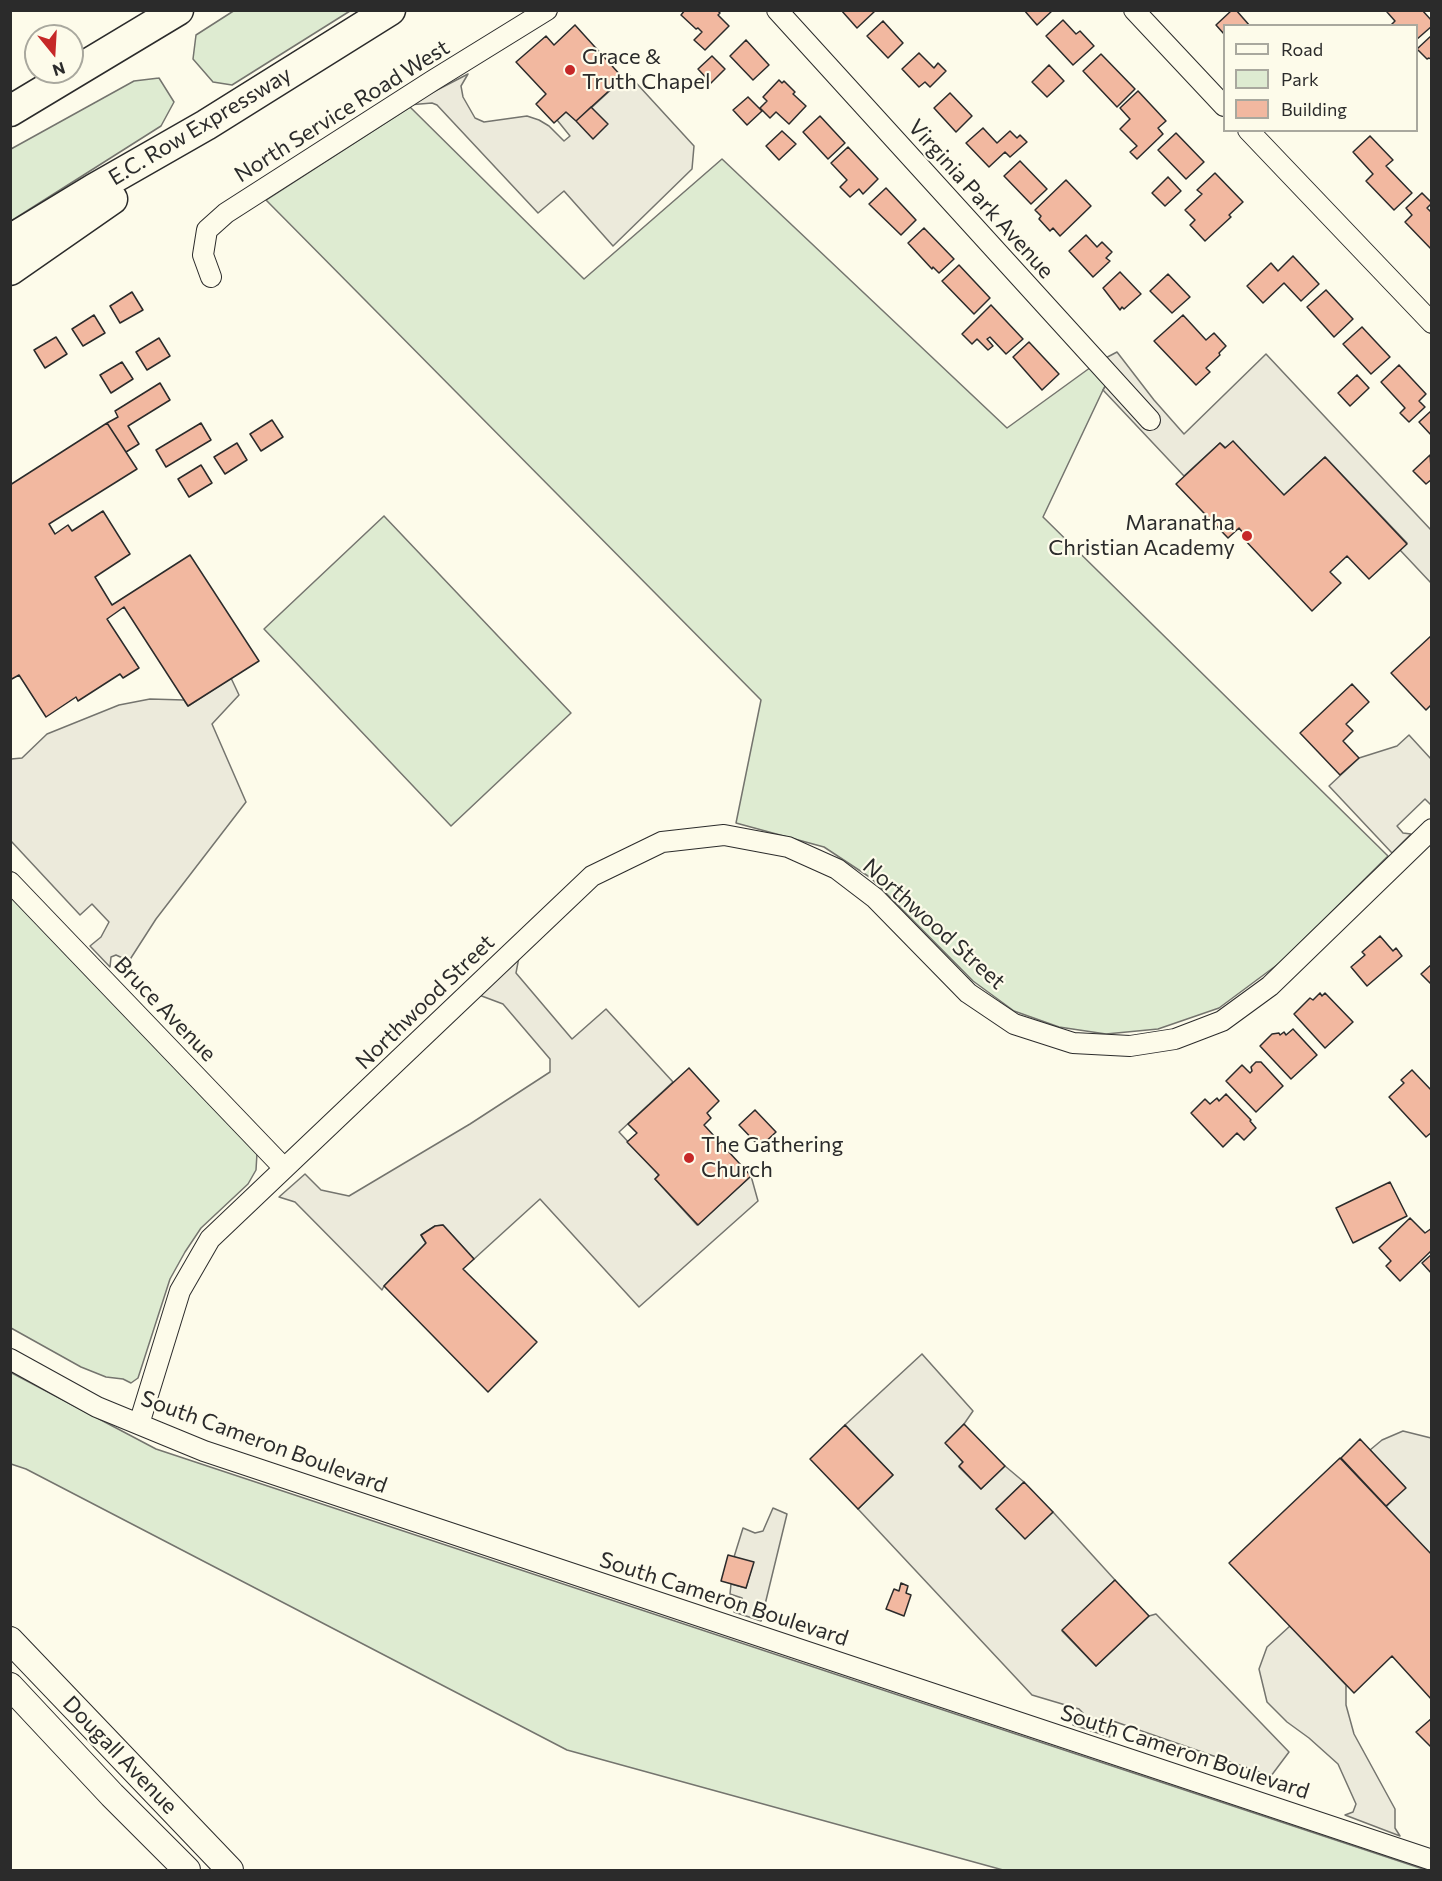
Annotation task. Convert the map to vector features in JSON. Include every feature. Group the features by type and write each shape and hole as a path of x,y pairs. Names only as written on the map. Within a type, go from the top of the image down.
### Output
{"highway":[{"path":"10,111 177,10"},
{"name":"E.C. Row Expressway","path":"10,240 206,125 390,10"},
{"path":"84,59 151,27"},
{"path":"10,94 31,84"},
{"path":"10,270 104,205 206,125"}],"main road":[{"name":"Dougall Avenue","path":"10,1640 230,1870"},
{"name":"Dougall Avenue","path":"10,1686 112,1795 187,1870"}],"street":[{"name":"North Service Road West","path":"211,277 203,255 207,230 226,213 547,10"},
{"name":"Virginia Park Avenue","path":"777,10 1150,420"},
{"path":"1134,10 1223,105"},
{"path":"1250,132 1431,324"},
{"name":"Northwood Street","path":"139,1424 180,1291 210,1239 592,876 662,842 724,834 788,847 837,869 875,898 968,993 1014,1024 1073,1043 1130,1046 1175,1039 1222,1021 1270,986 1431,829"},
{"name":"Bruce Avenue","path":"10,882 284,1168"},
{"name":"South Cameron Boulevard","path":"10,1359 97,1407 204,1451 1431,1860"}],"green space":[{"path":"235,10 350,11 232,85 213,82 193,59 196,35"},
{"path":"159,78 174,102 161,126 11,221 11,149 134,81"},
{"path":"410,107 584,279 722,159 1007,428 1098,362 1111,377 1043,517 1388,856 1281,962 1219,1008 1158,1029 1106,1034 1059,1027 1014,1011 973,981 871,878 824,847 736,823 761,700 266,200"},
{"path":"384,516 571,713 451,826 264,629"},
{"path":"10,892 257,1153 256,1170 248,1184 201,1228 170,1279 138,1378 131,1383 123,1379 106,1377 81,1367 11,1328"},
{"path":"10,1372 156,1449 1426,1870 1003,1870 567,1750 26,1469 11,1464"}],"shaded area":[{"path":"468,74 461,86 463,97 475,118 484,122 527,116 549,126 564,141 570,136 557,120 566,112 577,121 628,74 694,146 692,169 613,246 564,191 538,213 437,105 432,103 408,105"},
{"path":"1117,352 1184,434 1266,354 1431,530 1431,583 1400,550 1407,543 1325,457 1284,495 1220,443 1184,476 1103,390 1111,377 1098,362"},
{"path":"231,678 239,695 212,724 246,802 156,919 129,961 116,955 111,957 110,967 90,946 101,937 109,922 92,904 80,915 11,841 11,759 22,758 47,734 119,705 150,699 184,700 188,706"},
{"path":"1409,735 1431,759 1431,805 1425,799 1397,826 1403,833 1411,834 1392,853 1329,786 1359,758 1397,746"},
{"path":"519,957 516,973 572,1039 606,1009 673,1082 619,1132 659,1175 655,1179 697,1225 751,1176 758,1201 639,1307 540,1199 474,1259 443,1225 435,1226 421,1235 426,1243 382,1290 295,1202 279,1197 305,1174 321,1190 349,1196 470,1124 550,1072 550,1059 503,1004 479,995"},
{"path":"922,1354 973,1411 946,1443 963,1462 959,1467 981,1489 1005,1466 1024,1482 996,1509 1025,1538 1053,1512 1115,1580 1062,1631 1096,1666 1149,1616 1156,1614 1289,1752 1271,1776 1113,1721 1109,1732 1110,1737 1073,1725 1083,1713 1079,1709 1032,1695 858,1509 893,1475 845,1425"},
{"path":"1403,1431 1431,1438 1431,1555 1386,1507 1405,1487 1370,1450 1382,1440"},
{"path":"773,1508 787,1514 761,1621 734,1612 741,1605 742,1598 730,1594 731,1584 746,1588 753,1563 734,1557 743,1528 755,1533 763,1531"},
{"path":"1290,1626 1346,1685 1346,1705 1354,1734 1395,1809 1395,1828 1400,1836 1345,1815 1353,1812 1356,1804 1338,1764 1287,1722 1267,1702 1259,1669 1267,1647"}],"building":[{"path":"685,10 717,10 720,13 718,15 729,26 705,50 694,40 702,32 681,15"},
{"path":"841,10 874,10 875,11 857,28"},
{"path":"1024,10 1053,10 1037,25"},
{"path":"1232,10 1236,10 1248,24 1223,24 1223,33 1216,25"},
{"path":"1389,10 1422,10 1432,21 1432,26 1418,38 1418,24 1392,24 1395,21 1387,12"},
{"path":"1063,20 1076,34 1080,31 1094,46 1073,65 1046,36"},
{"path":"883,21 903,43 888,58 867,36"},
{"name":"Grace & Truth Chapel","path":"575,25 623,78 576,121 566,112 554,123 536,104 546,94 516,62 546,36 554,45"},
{"path":"1432,35 1432,60 1427,59 1418,48"},
{"path":"746,40 769,65 753,80 730,56"},
{"path":"919,53 934,68 938,63 946,71 930,87 925,82 919,87 902,69"},
{"path":"1101,54 1135,89 1117,107 1083,71"},
{"path":"712,56 725,69 711,83 698,69"},
{"path":"1049,65 1064,81 1047,97 1032,82"},
{"path":"779,80 782,83 784,81 795,92 793,94 806,106 789,124 776,112 770,118 760,108 767,101 763,97"},
{"path":"1138,91 1166,121 1158,128 1163,134 1137,159 1130,152 1137,146 1120,129 1130,119 1120,108"},
{"path":"950,93 972,116 956,132 934,108"},
{"path":"748,97 762,111 747,125 733,110"},
{"path":"591,107 608,124 593,139 576,121"},
{"path":"820,116 845,143 828,159 803,132"},
{"path":"983,128 997,143 1010,131 1017,138 1020,135 1027,142 1010,157 1005,152 989,167 966,143"},
{"path":"782,131 796,144 779,160 766,146"},
{"path":"1176,133 1204,162 1186,179 1158,150"},
{"path":"1370,136 1393,160 1386,166 1412,193 1394,210 1366,181 1373,174 1353,152"},
{"path":"848,147 878,179 863,194 859,189 850,197 840,187 847,180 831,163"},
{"path":"1020,161 1047,189 1031,204 1004,176"},
{"path":"1215,173 1243,202 1229,215 1231,217 1205,241 1190,225 1195,220 1185,210 1202,194 1197,190"},
{"path":"1168,177 1181,191 1165,206 1152,193"},
{"path":"1066,180 1091,206 1060,236 1053,228 1050,231 1039,219 1041,216 1035,210"},
{"path":"886,188 916,220 901,235 869,204"},
{"path":"1422,193 1432,203 1427,208 1432,213 1432,250 1405,222 1412,215 1406,208"},
{"path":"924,228 954,259 939,273 933,267 932,269 908,243"},
{"path":"1086,235 1097,247 1102,242 1112,252 1106,258 1110,261 1093,277 1069,251"},
{"path":"1293,256 1319,284 1301,301 1284,283 1263,303 1247,286 1271,263 1278,271"},
{"path":"959,265 990,298 974,314 942,281"},
{"path":"1120,272 1141,294 1120,310 1103,288"},
{"path":"1168,274 1190,297 1172,313 1150,291"},
{"path":"1326,290 1353,319 1334,337 1307,307"},
{"path":"132,292 143,310 120,323 110,306"},
{"path":"991,305 1023,339 1006,354 990,337 987,339 993,346 988,350 977,339 972,344 962,334"},
{"path":"94,315 105,333 83,346 72,329"},
{"path":"1183,315 1206,340 1214,333 1226,346 1206,368 1210,372 1196,385 1154,341"},
{"path":"1362,327 1390,357 1371,374 1343,344"},
{"path":"56,337 67,354 45,368 34,350"},
{"path":"159,338 170,356 147,370 136,352"},
{"path":"1029,342 1059,374 1042,390 1013,357"},
{"path":"122,362 133,379 111,393 100,375"},
{"path":"1399,365 1426,394 1419,401 1425,407 1409,422 1400,413 1405,408 1381,382"},
{"path":"1357,375 1369,388 1350,406 1338,393"},
{"path":"160,383 170,400 128,426 139,444 126,452 107,423 118,417 115,411"},
{"path":"1432,410 1432,436 1419,422"},
{"path":"272,420 283,437 261,451 250,434"},
{"path":"107,423 137,469 49,524 55,534 68,525 72,531 103,511 130,554 95,577 112,605 190,555 259,661 188,706 124,607 107,619 139,668 123,678 120,674 78,701 76,697 46,717 19,675 10,680 10,485"},
{"path":"201,423 211,440 166,467 156,450"},
{"path":"1233,441 1284,495 1325,457 1407,544 1369,579 1347,556 1330,572 1341,583 1312,611 1242,537 1244,534 1239,528 1228,538 1176,484 1220,443 1225,448"},
{"path":"237,443 247,460 225,474 214,457"},
{"path":"1430,455 1432,479 1426,484 1413,471"},
{"path":"201,465 212,483 189,497 178,479"},
{"path":"1432,635 1432,704 1426,710 1391,673"},
{"path":"1352,684 1369,702 1346,724 1353,731 1343,741 1359,758 1340,775 1300,733"},
{"path":"1380,936 1393,951 1396,948 1402,956 1367,986 1351,967 1365,955 1362,952"},
{"path":"1432,964 1432,985 1421,974"},
{"path":"1320,993 1322,996 1325,993 1353,1022 1325,1048 1294,1014 1310,998 1313,1000"},
{"path":"1293,1029 1317,1055 1291,1079 1260,1046 1272,1034 1279,1033 1280,1035 1284,1032 1286,1035"},
{"path":"1256,1062 1261,1062 1283,1086 1256,1112 1226,1081 1242,1065 1250,1073 1251,1067"},
{"name":"The Gathering Church","path":"689,1068 719,1101 707,1113 711,1118 704,1125 751,1176 698,1225 655,1179 659,1175 627,1142 637,1133 628,1124"},
{"path":"1412,1070 1432,1091 1432,1132 1426,1137 1389,1097 1404,1083 1401,1080"},
{"path":"1226,1094 1256,1128 1244,1140 1237,1133 1223,1147 1191,1113 1205,1099 1210,1104 1217,1098 1219,1101"},
{"path":"755,1110 776,1132 760,1147 739,1125"},
{"path":"1390,1182 1407,1216 1353,1243 1336,1208"},
{"path":"1410,1218 1425,1233 1432,1228 1432,1250 1400,1281 1386,1266 1391,1261 1379,1248"},
{"path":"443,1225 474,1259 463,1269 537,1342 488,1392 384,1286 426,1243 421,1235 435,1226"},
{"path":"1432,1254 1432,1274 1422,1263"},
{"path":"964,1424 1005,1466 981,1489 959,1466 963,1462 945,1443"},
{"path":"845,1425 893,1475 858,1509 810,1459"},
{"path":"1360,1439 1406,1488 1386,1506 1341,1458"},
{"path":"1340,1458 1432,1555 1432,1700 1392,1656 1354,1693 1229,1563"},
{"path":"1024,1482 1053,1512 1025,1539 996,1509"},
{"path":"728,1555 754,1562 746,1588 721,1581"},
{"path":"1115,1580 1149,1616 1096,1666 1062,1630"},
{"path":"901,1583 908,1586 906,1593 911,1595 904,1616 886,1609 894,1589 899,1591"},
{"path":"1432,1718 1432,1748 1416,1732"}],"place":[{"name":"Grace & Truth Chapel","path":"570,70"},
{"name":"Maranatha Christian Academy","path":"1247,536"},
{"name":"The Gathering Church","path":"689,1158"}]}
